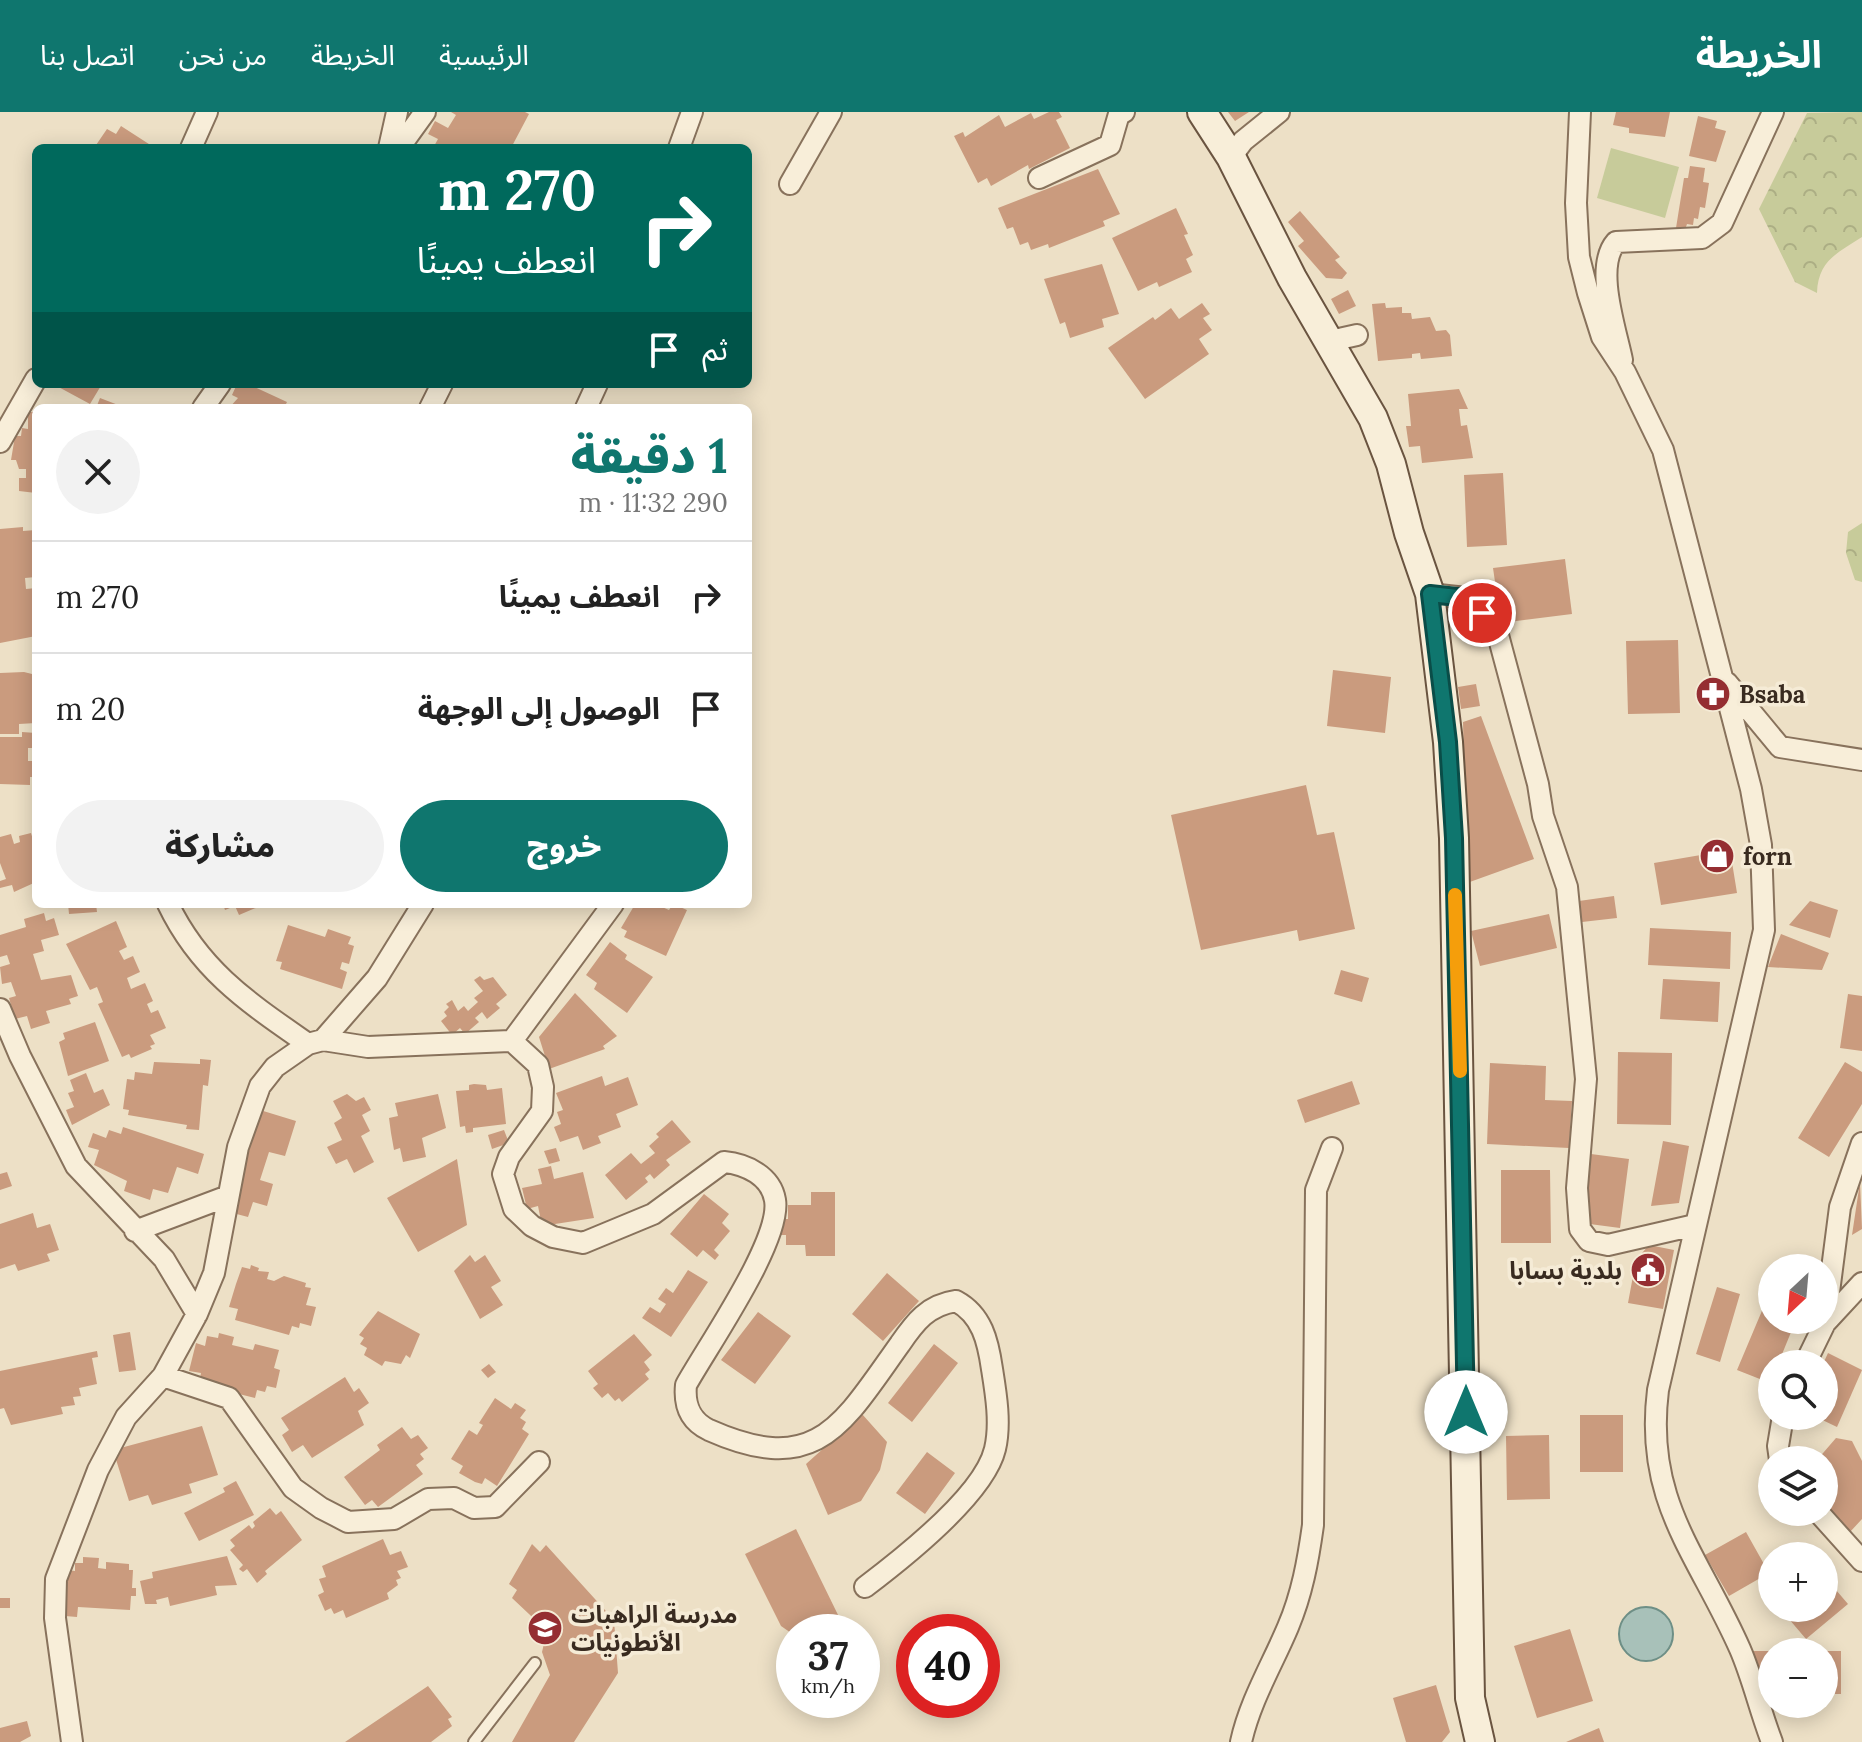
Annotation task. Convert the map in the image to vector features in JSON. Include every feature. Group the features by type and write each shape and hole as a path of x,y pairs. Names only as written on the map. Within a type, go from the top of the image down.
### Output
{"street":[{"path":"193,144 207,112"},
{"path":"390,144 397,112"},
{"path":"402,144 425,112"},
{"path":"680,144 692,112"},
{"path":"790,184 831,112"},
{"path":"1039,178 1110,145 1119,114 1124,112"},
{"path":"1202,112 1231,157 1292,278 1344,338 1378,430 1430,594 1448,742 1454,838 1470,1698 1480,1742"},
{"path":"1231,157 1243,141 1279,112"},
{"path":"1580,112 1576,203 1579,257 1602,337 1625,372 1663,450 1751,789 1761,845 1764,930 1658,1390 1655,1453 1660,1481 1676,1523 1740,1650 1769,1738"},
{"path":"1625,372 1607,289 1609,250 1616,242 1702,238 1722,223 1773,112"},
{"path":"0,442 32,386"},
{"path":"1430,594 1466,598 1498,635 1525,731 1543,816 1567,887 1586,1079 1577,1188 1580,1229 1589,1241 1608,1245 1695,1225"},
{"path":"1721,677 1780,747 1862,760"},
{"path":"170,908 183,935 228,988 316,1042 368,1047 512,1041 538,1065 543,1087 542,1111 509,1157 503,1174 514,1209 532,1226 553,1237 583,1243 653,1214 724,1162 750,1167 768,1185 775,1199 774,1217 760,1254 686,1385 684,1399 688,1412 702,1426 756,1447 780,1450 817,1440 857,1402 925,1312 956,1301 971,1310 983,1328 990,1356 996,1419 994,1451 980,1479 924,1540 865,1587"},
{"path":"72,1742 55,1618 56,1579 110,1444 126,1417 163,1376 197,1314 214,1273 238,1147 260,1086 275,1067 316,1042 377,978 421,908"},
{"path":"512,1041 610,908"},
{"path":"0,1009 20,1056 76,1166 164,1259 197,1314"},
{"path":"1834,1254 1840,1207 1862,1143"},
{"path":"1241,1742 1245,1722 1288,1626 1306,1569 1313,1525 1316,1190 1332,1148"},
{"path":"135,1231 228,1196"},
{"path":"1838,1309 1862,1283"},
{"path":"163,1376 229,1398 293,1488 348,1522 394,1519 428,1499 454,1498 474,1508 495,1507 539,1462"},
{"path":"1831,1526 1862,1561"}],"lane":[{"path":"474,1742 535,1663"}],"green space":[{"path":"1862,112 1862,237 1825,265 1817,293 1795,282 1759,209 1807,113"},
{"path":"1611,148 1679,167 1665,218 1597,198"},
{"path":"1862,523 1862,582 1855,580 1846,553 1848,532"}],"water":[{"path":"1646,1607 1665,1615 1673,1634 1665,1653 1646,1661 1627,1653 1619,1634 1627,1615"}],"building":[{"path":"451,112 529,114 513,144 435,144 438,139 428,134 435,121 448,128 456,115"},
{"path":"1049,112 1059,112 1062,117 1056,120 1070,148 1029,169 1028,165 991,186 987,178 978,183 954,136 963,132 965,137 999,115 1005,127 1031,113 1034,119"},
{"path":"1228,112 1249,112 1235,121"},
{"path":"1616,112 1670,112 1665,137 1629,133 1629,128 1613,125"},
{"path":"1698,116 1717,121 1715,128 1726,131 1716,162 1689,156"},
{"path":"121,126 149,144 97,144 107,129 116,134"},
{"path":"1690,166 1705,168 1703,182 1709,183 1705,208 1700,207 1698,219 1694,218 1693,225 1687,224 1685,230 1676,228 1684,178 1688,178"},
{"path":"1098,169 1120,214 1103,221 1105,226 1049,248 1048,244 1031,250 1028,242 1020,245 1013,227 1007,229 998,208"},
{"path":"1176,208 1188,234 1184,235 1193,255 1186,259 1192,272 1159,287 1157,282 1138,291 1112,238"},
{"path":"1300,211 1340,257 1335,260 1347,273 1342,279 1326,278 1298,246 1304,241 1288,222"},
{"path":"1102,264 1119,314 1102,319 1104,327 1070,338 1065,322 1060,324 1044,279"},
{"path":"1348,290 1356,306 1339,314 1331,299"},
{"path":"1202,303 1210,314 1203,318 1212,330 1199,339 1209,354 1145,399 1108,348 1171,308 1179,319"},
{"path":"1385,303 1386,308 1402,307 1402,313 1411,313 1412,319 1430,317 1436,331 1446,330 1450,335 1452,356 1421,359 1420,353 1412,354 1412,358 1378,361 1372,304"},
{"path":"60,388 100,388 90,404"},
{"path":"235,388 257,388 287,402 233,404 238,398 232,395"},
{"path":"1459,389 1468,409 1459,409 1461,426 1467,425 1473,458 1422,463 1420,446 1409,447 1406,426 1411,426 1408,394"},
{"path":"100,398 116,404 98,404"},
{"path":"28,412 32,412 32,493 19,491 19,478 26,478 26,469 19,469 16,460 11,460 15,436 21,436 22,428 28,429"},
{"path":"1503,473 1507,545 1467,547 1464,475"},
{"path":"23,527 23,531 32,530 32,577 25,578 26,589 32,588 32,637 0,643 0,529"},
{"path":"1565,559 1572,614 1501,623 1493,568"},
{"path":"1678,640 1680,713 1628,714 1626,641"},
{"path":"1333,670 1391,677 1385,733 1327,726"},
{"path":"0,673 32,674 32,723 19,724 19,734 0,734"},
{"path":"1476,684 1480,706 1461,709 1458,687"},
{"path":"1481,716 1534,859 1467,883 1463,722"},
{"path":"22,732 32,733 32,748 28,748 28,761 32,761 30,785 0,784 0,737 22,737"},
{"path":"1306,785 1317,835 1334,832 1355,929 1299,941 1297,930 1201,950 1171,815"},
{"path":"31,833 32,836 32,884 14,892 12,885 0,888 0,881 6,879 0,863 0,837 11,834 14,844 20,842 19,836"},
{"path":"1730,850 1737,893 1661,905 1654,863"},
{"path":"1614,896 1617,918 1582,922 1579,901"},
{"path":"1810,901 1838,910 1830,938 1789,925"},
{"path":"68,908 96,908 97,912 69,914"},
{"path":"236,908 256,908 239,915"},
{"path":"633,908 687,910 666,956 624,937 627,931 621,928"},
{"path":"44,913 46,921 54,918 59,935 41,940 44,951 33,954 41,980 71,975 78,996 69,999 71,1004 46,1011 50,1023 31,1029 27,1016 15,1019 9,998 16,996 11,982 2,984 0,967 10,964 7,955 0,957 0,935 26,927 24,919"},
{"path":"1549,914 1557,948 1480,966 1471,931"},
{"path":"116,921 127,947 119,951 124,960 133,956 140,972 127,978 131,989 145,983 153,1001 147,1004 151,1013 158,1010 166,1028 150,1035 155,1044 150,1046 152,1049 131,1058 129,1054 122,1057 98,1004 103,1002 97,987 90,990 66,944"},
{"path":"288,925 325,937 328,929 351,937 348,944 354,946 349,964 342,962 340,969 347,972 342,989 280,969 282,962 276,961"},
{"path":"1650,928 1731,932 1730,969 1648,965"},
{"path":"1781,934 1829,953 1822,970 1768,967"},
{"path":"610,942 627,955 625,959 653,977 627,1013 594,989 597,983 586,975"},
{"path":"1341,970 1369,978 1362,1002 1334,994"},
{"path":"480,976 484,980 493,977 507,995 496,1004 500,1008 487,1019 482,1012 475,1018 479,1022 465,1034 460,1028 452,1035 441,1021 447,1016 444,1012 449,1007 446,1004 452,1000 458,1011 464,1006 468,1011 478,1002 474,998 483,991 474,980"},
{"path":"1663,979 1720,982 1718,1022 1660,1019"},
{"path":"575,993 617,1036 603,1046 605,1049 549,1069 539,1037"},
{"path":"1848,994 1862,996 1862,1051 1840,1048"},
{"path":"95,1022 109,1061 68,1076 59,1042 65,1039 63,1033"},
{"path":"1618,1052 1672,1053 1671,1125 1617,1124"},
{"path":"200,1059 211,1060 208,1086 203,1085 199,1130 186,1129 187,1125 128,1115 129,1110 123,1109 127,1079 134,1080 135,1072 152,1074 154,1062 200,1064"},
{"path":"1845,1062 1862,1072 1862,1104 1829,1157 1798,1138"},
{"path":"1490,1063 1546,1066 1545,1100 1572,1101 1569,1148 1487,1144"},
{"path":"86,1073 94,1093 103,1089 110,1105 72,1125 66,1110 74,1107 68,1093 74,1091 70,1080"},
{"path":"602,1076 605,1086 628,1077 638,1105 616,1114 621,1127 598,1136 601,1143 583,1150 578,1136 560,1142 554,1127 561,1124 557,1112 563,1110 556,1093"},
{"path":"1352,1081 1360,1104 1305,1123 1297,1100"},
{"path":"469,1085 486,1085 487,1090 502,1088 506,1124 473,1128 473,1132 466,1133 465,1126 460,1127 456,1091 469,1090"},
{"path":"347,1094 356,1101 364,1097 371,1110 362,1115 370,1131 361,1136 374,1162 354,1173 347,1159 336,1164 327,1147 342,1140 334,1123 342,1118 333,1101"},
{"path":"438,1094 446,1128 422,1138 426,1157 403,1162 400,1148 394,1150 391,1133 389,1118 398,1116 395,1103"},
{"path":"260,1110 296,1121 285,1156 269,1152 260,1180 273,1184 267,1206 253,1202 248,1217 229,1212"},
{"path":"672,1120 691,1142 666,1160 670,1165 654,1179 650,1174 645,1178 648,1182 626,1200 605,1175 631,1153 641,1164 655,1153 649,1146 659,1137 656,1134"},
{"path":"123,1127 204,1154 198,1174 177,1167 168,1193 153,1189 150,1200 124,1191 127,1181 94,1165 99,1150 88,1147 93,1133 106,1138 109,1130 121,1134"},
{"path":"504,1130 509,1143 492,1149 488,1135"},
{"path":"1663,1141 1689,1146 1679,1203 1651,1206"},
{"path":"556,1148 560,1161 549,1164 544,1151"},
{"path":"1591,1154 1629,1159 1620,1228 1582,1223"},
{"path":"457,1159 467,1225 418,1252 387,1198"},
{"path":"551,1166 554,1179 583,1172 594,1218 542,1226 538,1206 527,1209 522,1188 542,1184 538,1169"},
{"path":"1501,1170 1550,1170 1551,1243 1501,1243"},
{"path":"7,1172 12,1186 0,1190 0,1174"},
{"path":"1860,1182 1862,1229 1852,1235"},
{"path":"811,1192 835,1192 835,1256 806,1256 805,1245 786,1245 786,1235 780,1235 780,1219 788,1219 788,1205 811,1205"},
{"path":"704,1194 729,1214 722,1223 730,1231 714,1250 719,1255 715,1260 703,1250 697,1257 670,1234"},
{"path":"33,1213 37,1228 50,1224 59,1250 47,1254 50,1261 18,1271 15,1264 0,1269 0,1224"},
{"path":"1649,1245 1674,1250 1663,1309 1628,1303 1636,1260"},
{"path":"470,1255 475,1262 485,1255 501,1281 491,1287 503,1305 480,1319 454,1271"},
{"path":"251,1265 259,1268 258,1271 269,1272 267,1279 274,1281 284,1276 306,1283 305,1287 311,1288 306,1305 316,1307 311,1326 300,1323 299,1328 292,1326 289,1335 235,1320 238,1309 229,1307 242,1267 250,1269"},
{"path":"688,1270 708,1282 671,1337 642,1318 650,1307 660,1313 666,1304 658,1299 666,1288 673,1293"},
{"path":"887,1273 919,1301 883,1341 852,1314"},
{"path":"1717,1287 1740,1294 1720,1362 1696,1354"},
{"path":"378,1311 420,1334 410,1358 406,1355 401,1364 385,1361 382,1366 364,1355 367,1348 360,1344 364,1338 359,1335"},
{"path":"758,1312 791,1336 755,1384 721,1360"},
{"path":"1758,1320 1758,1334 1790,1334 1784,1350 1758,1350 1758,1378 1737,1370"},
{"path":"130,1332 136,1370 119,1372 113,1335"},
{"path":"219,1333 234,1337 232,1345 253,1350 255,1344 279,1350 274,1368 280,1370 276,1388 267,1386 265,1392 257,1390 255,1398 199,1384 201,1373 189,1371 196,1343 205,1346 207,1336 218,1338"},
{"path":"634,1334 652,1355 644,1362 650,1370 645,1374 649,1379 622,1402 619,1398 615,1401 608,1393 602,1398 593,1388 598,1384 588,1371"},
{"path":"934,1344 958,1363 912,1422 888,1403"},
{"path":"97,1351 98,1357 92,1358 97,1384 79,1388 81,1396 73,1397 75,1405 61,1407 63,1414 11,1425 4,1408 0,1409 0,1371"},
{"path":"1838,1358 1862,1370 1838,1425"},
{"path":"489,1364 496,1372 488,1378 481,1370"},
{"path":"345,1377 354,1392 359,1388 369,1403 358,1411 364,1425 312,1458 303,1445 292,1452 282,1435 289,1430 281,1418"},
{"path":"495,1398 511,1409 515,1403 526,1410 520,1418 526,1422 522,1429 529,1434 497,1486 485,1478 482,1484 459,1473 463,1466 451,1459 469,1430 477,1435 483,1425 479,1423"},
{"path":"862,1414 887,1442 880,1470 861,1501 828,1515 806,1464"},
{"path":"1580,1415 1623,1415 1623,1472 1580,1472"},
{"path":"202,1426 218,1475 189,1484 192,1493 152,1505 148,1495 129,1501 113,1450"},
{"path":"402,1427 411,1439 418,1435 428,1448 420,1454 424,1459 416,1465 423,1474 378,1507 372,1500 365,1505 344,1477 380,1450 377,1445"},
{"path":"1549,1435 1550,1499 1507,1500 1506,1436"},
{"path":"1836,1438 1852,1441 1862,1461 1862,1519 1850,1532 1838,1520 1838,1446 1829,1446"},
{"path":"927,1452 955,1473 925,1514 896,1493"},
{"path":"236,1481 254,1515 199,1541 184,1513 225,1492 223,1488"},
{"path":"270,1508 276,1515 281,1511 302,1540 265,1571 267,1574 257,1583 247,1569 243,1572 239,1569 243,1565 230,1550 235,1546 230,1540 249,1525 252,1529 255,1526 253,1522"},
{"path":"796,1529 838,1614 776,1616 745,1554"},
{"path":"1746,1532 1758,1553 1758,1579 1729,1596 1705,1555"},
{"path":"383,1539 390,1555 401,1551 408,1567 397,1571 401,1578 396,1580 398,1585 387,1593 389,1599 346,1618 343,1610 334,1614 331,1608 325,1611 318,1595 324,1592 319,1579 326,1577 322,1566"},
{"path":"532,1544 540,1552 546,1545 614,1620 618,1673 574,1742 512,1742 550,1675 542,1652 547,1631 512,1598 517,1590 509,1584"},
{"path":"227,1556 237,1585 215,1586 217,1595 170,1606 168,1597 156,1600 157,1604 145,1604 140,1581 153,1578 152,1572"},
{"path":"83,1557 99,1558 98,1568 106,1569 106,1562 129,1564 129,1570 133,1570 132,1588 136,1588 136,1596 131,1596 130,1610 78,1607 77,1617 65,1616 67,1570 75,1571 75,1563 83,1563"},
{"path":"1838,1592 1848,1604 1838,1612"},
{"path":"0,1598 10,1598 10,1608 0,1608"},
{"path":"1792,1622 1826,1622 1807,1638"},
{"path":"1570,1629 1593,1701 1537,1718 1514,1646"},
{"path":"1748,1651 1758,1651 1758,1671"},
{"path":"1838,1651 1841,1651 1841,1694 1838,1694"},
{"path":"1436,1685 1450,1732 1442,1742 1406,1742 1393,1698"},
{"path":"428,1686 452,1717 448,1719 452,1726 431,1742 345,1742"},
{"path":"27,1721 31,1736 20,1742 0,1742 0,1728"},
{"path":"1599,1728 1604,1742 1566,1742"}],"slow traffic":[{"path":"1455,895 1460,1071"}],"place":[{"name":"Bsaba","path":"1713,694"},
{"name":"forn","path":"1717,856"},
{"name":"بلدية بسابا","path":"1648,1270"},
{"name":"مدرسة الراهبات الأنطونيات","path":"545,1628"}],"route":[{"path":"1466,1412 1454,838 1448,742 1430,594 1466,598 1482,613"}]}
